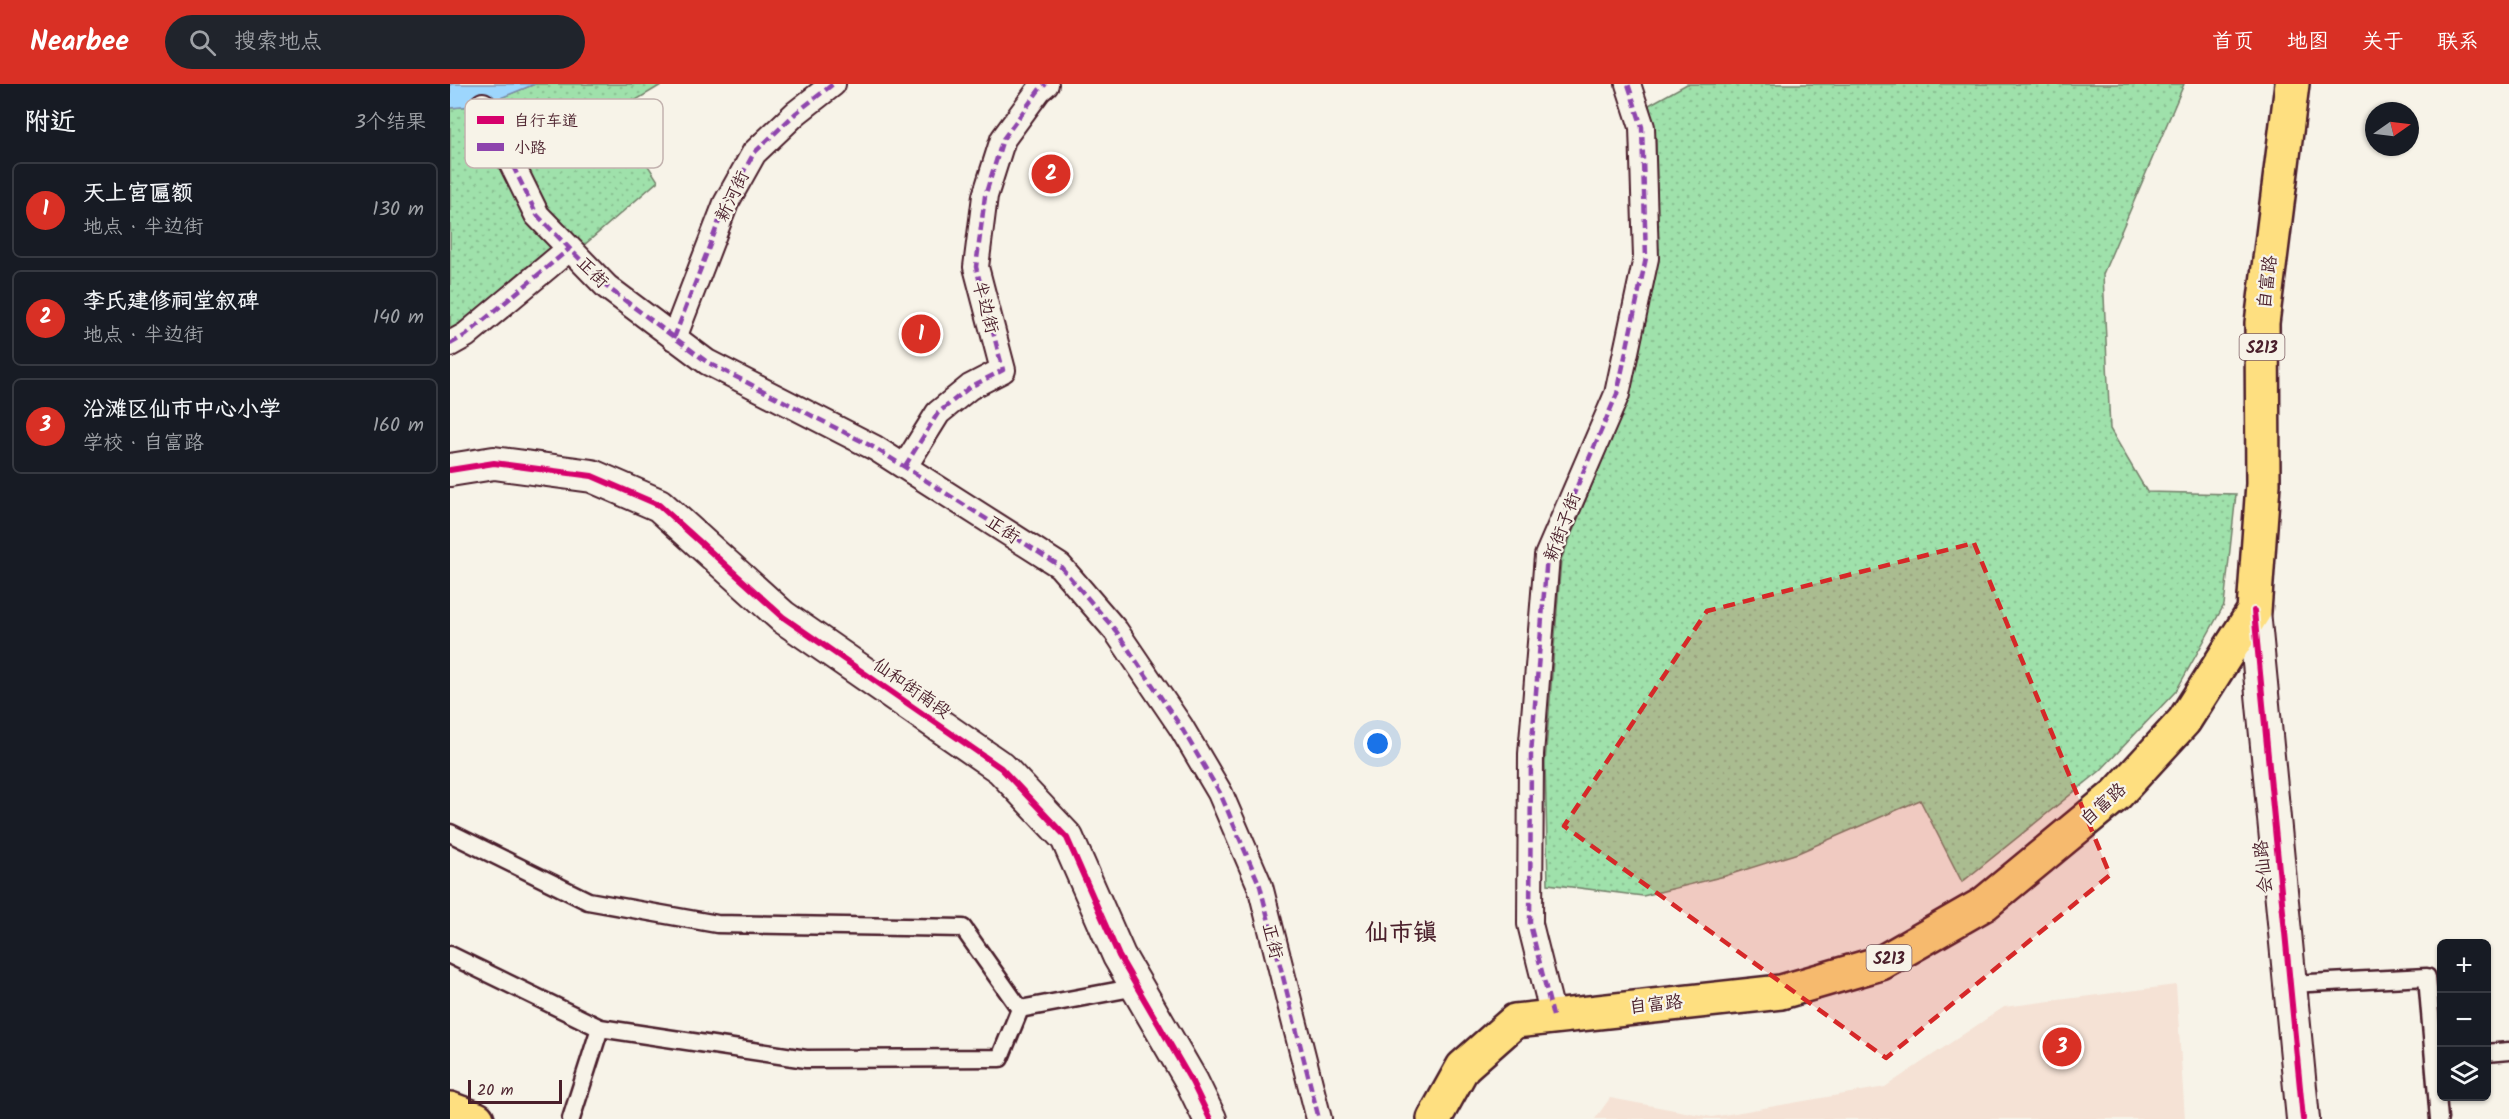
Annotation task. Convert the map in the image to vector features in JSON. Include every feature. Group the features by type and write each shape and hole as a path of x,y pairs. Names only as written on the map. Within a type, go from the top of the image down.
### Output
{"main road":[{"name":"自富路","path":"1434,1119 1463,1067 1515,1021 1781,992 1881,963 1983,904 2125,786 2184,721 2254,611 2263,484 2262,323 2292,84"},
{"path":"450,1109 477,1119"}],"street":[{"name":"新河街","path":"675,338 726,203 754,153 796,113 833,84"},
{"name":"半边街","path":"904,466 938,413 970,387 1003,370 976,267 986,196 1003,140 1039,90 1046,84"},
{"name":"新街子街","path":"1553,1016 1530,924 1531,754 1547,556 1617,394 1646,258 1642,127 1628,84"},
{"name":"正街","path":"514,168 537,215 607,287 707,362 875,448 1060,566 1116,631 1181,727 1220,793 1260,886 1318,1119"},
{"path":"450,344 466,335 569,249"},
{"name":"仙和街南段","path":"450,470 494,463 592,476 659,505 783,617 1001,768 1067,838 1119,956 1192,1082 1210,1119"},
{"name":"会仙路","path":"2254,611 2303,1119"}],"lane":[{"path":"450,833 588,901 717,924 963,928 1020,1009"},
{"path":"450,955 600,1028 806,1059 1000,1058 1020,1009"},
{"path":"2290,984 2427,977 2437,1048"},
{"path":"1020,1009 1137,987"},
{"path":"571,1119 600,1028"},
{"path":"2491,1053 2509,1051"},
{"path":"2439,1101 2439,1119"}],"highlighted area":[{"path":"1974,543 2110,875 1886,1058 1564,826 1707,611"}],"shaded area":[{"path":"2176,985 2185,1119 1595,1119 1610,1098 1712,1117 1885,1087 2004,1007"}],"green space":[{"path":"535,84 663,84 638,99 498,99"},
{"path":"1687,84 2184,84 2103,274 2110,429 2147,492 2236,494 2224,605 2176,691 2100,771 1962,882 1920,800 1798,853 1725,876 1643,896 1548,884 1545,763 1561,560 1629,394 1658,256 1656,139 1649,105"},
{"path":"465,107 465,168 650,168 658,181 463,350 450,358 450,108"}],"water":[{"path":"450,84 535,84 498,99 465,99 465,107 450,108"}],"marked path":[{"path":"674,338 726,203 754,153 796,113 833,84"},
{"path":"905,466 938,413 970,387 1003,370 976,267 985,196 1003,139 1039,90 1046,84"},
{"path":"1553,1016 1530,924 1531,754 1547,556 1617,394 1646,258 1642,127 1628,84"},
{"path":"514,168 537,215 607,287 707,362 875,448 1060,566 1116,631 1181,727 1220,793 1260,886 1319,1119"},
{"path":"450,344 466,335 569,249"}],"cycle path":[{"path":"450,470 494,463 592,476 659,505 783,617 1001,768 1067,838 1119,956 1192,1082 1210,1119"},
{"path":"2254,611 2303,1119"}],"place":[{"name":"李氏建修祠堂叙碑","path":"1051,174"},
{"name":"天上宫匾额","path":"921,334"},
{"name":"沿滩区仙市中心小学","path":"2062,1047"}],"district":[{"name":"仙市镇","path":"1401,932"}]}
